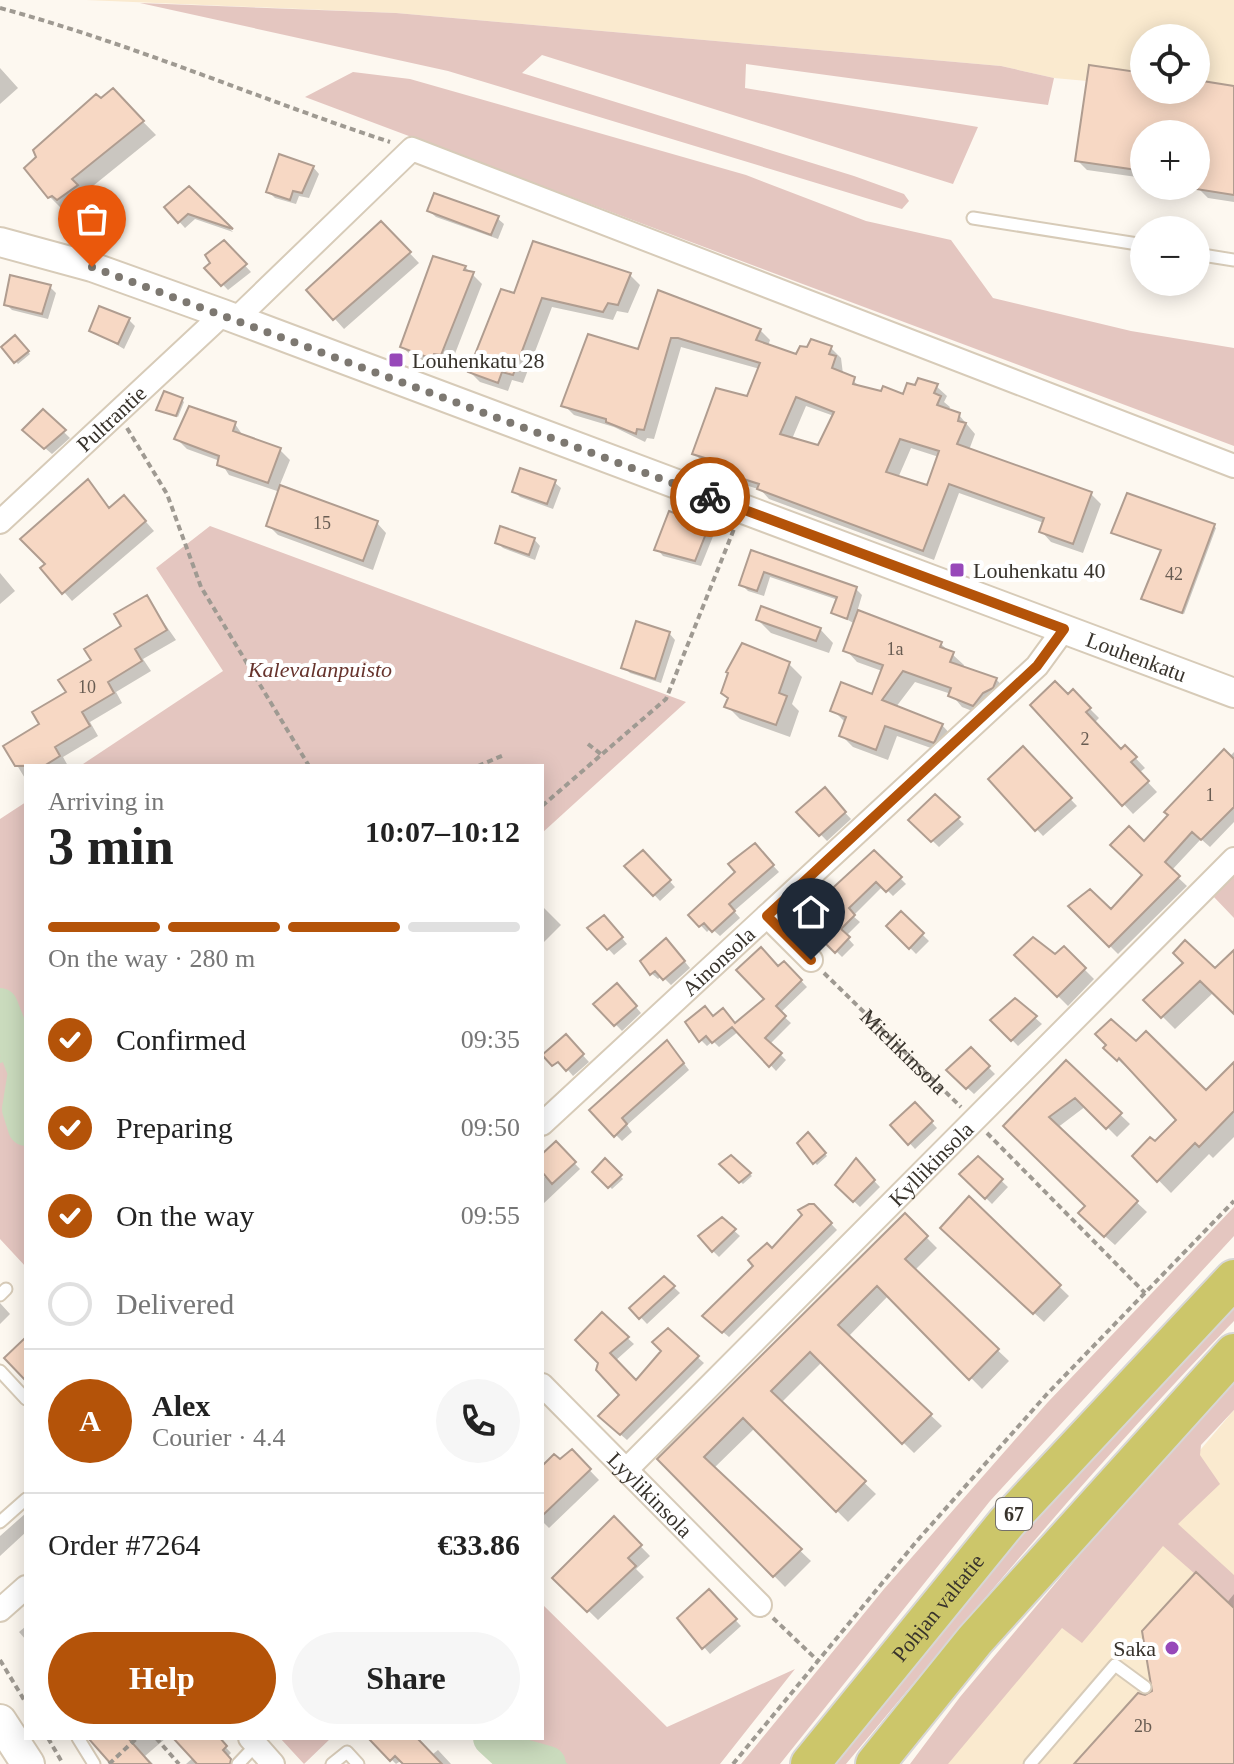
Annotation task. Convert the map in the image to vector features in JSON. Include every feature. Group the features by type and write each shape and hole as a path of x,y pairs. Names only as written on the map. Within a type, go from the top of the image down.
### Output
{"highway":[{"name":"Pohjan valtatie","path":"810,1764 1007,1522 1234,1279"},
{"name":"67","path":"875,1764 975,1640 1234,1353"},
{"path":"899,1764 975,1640"}],"main road":[{"path":"0,1721 28,1764"}],"street":[{"name":"Pultrantie","path":"0,522 412,149"},
{"path":"412,149 1234,466"},
{"name":"Louhenkatu","path":"0,242 92,267 229,317 1234,693"},
{"name":"Ainonsola","path":"544,1122 1037,666 1064,629"},
{"name":"Kyllikinsola","path":"626,1470 1234,859"},
{"path":"767,916 811,960"},
{"name":"Lyylikinsola","path":"544,1387 760,1605"},
{"path":"0,1610 24,1589"},
{"path":"253,1742 273,1764"}],"lane":[{"path":"973,218 1130,243"},
{"path":"1210,256 1234,260"},
{"path":"0,1371 24,1397"},
{"path":"0,1522 24,1501"},
{"path":"1030,1764 1115,1665 1145,1687"},
{"path":"79,1740 94,1764"},
{"path":"238,1764 253,1742"},
{"path":"332,1764 347,1752 358,1764"}],"path":[{"path":"0,8 89,32 286,108 412,149"},
{"path":"118,412 167,494 201,587 308,764"},
{"path":"544,804 666,699 742,509"},
{"path":"588,744 603,755"},
{"path":"483,764 504,755"},
{"name":"Mielikinsola","path":"811,960 1145,1293"},
{"path":"733,1764 817,1660 1047,1394 1234,1201"},
{"path":"760,1605 817,1660"},
{"path":"0,1660 24,1700"},
{"path":"49,1740 63,1764"},
{"path":"109,1764 135,1740"},
{"path":"158,1740 179,1764"}],"shaded area":[{"path":"86,0 1234,0 1234,86 1210,82 1210,24 1130,24 1130,71 1090,65 1087,81 1054,78 1001,66 396,13"},
{"path":"1234,1410 1234,1764 941,1764 1016,1668"},
{"path":"513,1745 556,1755 568,1764 519,1764"}],"green space":[{"path":"140,3 396,13 1001,66 1054,78 1048,105 746,64 745,88 978,127 953,184 542,55 522,73 854,176 904,194 909,201 902,209 448,71"},
{"path":"353,72 410,79 746,175 866,221 951,240 993,298 1131,331 1234,348 1234,446 305,97"},
{"name":"Kalevalanpuisto","path":"210,526 686,702 544,831 544,764 83,764 223,671 156,568"},
{"path":"24,803 24,1265 0,1239 0,819"},
{"path":"1234,874 1234,918 1213,896"},
{"path":"1234,1207 1234,1236 990,1501 780,1764 741,1764 884,1589 1048,1402"},
{"path":"1234,1294 1234,1321 1084,1483 846,1764 824,1764 892,1679"},
{"path":"1234,1371 1234,1410 1201,1445 1200,1455 1220,1484 1178,1524 1234,1575 1234,1608 1163,1546 1082,1643 1062,1628 948,1764 910,1764 960,1697"},
{"path":"544,1606 667,1727 795,1669 720,1764 501,1764 476,1740 544,1740"},
{"path":"282,1740 329,1740 304,1764"}],"building":[{"path":"1089,65 1130,71 1130,104 1210,104 1210,82 1234,86 1234,195 1210,191 1210,120 1130,120 1130,169 1075,161"},
{"path":"113,88 144,121 72,179 78,185 57,200 52,196 48,198 24,168 36,157 33,150 96,94 101,98"},
{"path":"279,154 314,166 302,193 293,191 290,200 266,192"},
{"path":"189,186 233,229 188,214 178,223 164,207"},
{"path":"434,193 499,216 491,235 427,211"},
{"path":"381,221 411,252 333,320 306,290"},
{"path":"224,240 247,264 221,286 204,268 210,263 205,255"},
{"path":"533,241 631,273 618,305 608,303 603,312 542,298 513,375 502,372 498,383 468,372 501,289 514,293"},
{"path":"433,256 466,266 464,270 474,272 441,355 434,354 432,359 400,347"},
{"path":"10,275 51,285 42,314 4,305"},
{"path":"658,290 761,329 756,340 796,354 800,346 807,347 811,339 832,346 829,354 836,356 832,368 855,377 853,384 881,391 883,386 903,394 907,383 915,385 918,378 938,384 934,393 941,396 937,405 960,413 958,421 966,423 957,444 1092,492 1073,544 1039,532 1044,518 949,484 923,551 757,489 759,484 718,471 721,463 692,454 716,388 747,396 760,363 678,338 671,338 644,430 637,429 636,434 606,422 606,419 561,406 588,334 638,349","holes":["796,397 834,412 818,445 780,434","900,439 939,451 927,485 886,472"]},
{"path":"99,306 130,318 118,344 89,331"},
{"path":"15,335 29,351 14,363 1,347"},
{"path":"164,391 183,398 176,416 156,410"},
{"path":"189,406 236,422 233,431 281,448 268,483 217,465 219,456 174,439"},
{"path":"43,409 66,430 44,449 22,430"},
{"path":"520,468 556,480 547,504 512,492"},
{"path":"88,479 109,508 124,495 146,521 62,594 40,568 45,564 20,539"},
{"path":"280,485 378,521 363,561 266,526"},
{"path":"1127,493 1215,524 1182,613 1141,599 1161,550 1111,533"},
{"path":"669,511 709,526 695,561 654,550"},
{"path":"500,526 535,538 529,555 495,543"},
{"path":"751,550 857,587 847,619 831,613 837,597 764,572 757,591 739,585"},
{"path":"147,595 167,630 135,649 142,661 108,682 114,693 82,712 90,726 55,747 60,756 47,764 15,766 3,746 39,724 32,712 66,692 58,680 91,660 84,649 121,626 114,614"},
{"path":"761,606 821,628 816,641 756,620"},
{"path":"858,610 942,642 940,647 954,652 950,662 997,678 993,688 983,693 973,706 948,696 951,688 903,671 882,700 943,724 934,743 885,726 876,750 839,736 846,717 830,711 841,682 872,694 883,665 843,651"},
{"path":"636,621 670,632 655,679 621,668"},
{"path":"742,643 790,662 779,693 787,696 776,725 724,707 728,698 721,693 726,672"},
{"path":"1055,681 1068,694 1073,689 1091,708 1086,712 1121,749 1125,745 1137,757 1131,762 1149,781 1122,806 1030,705"},
{"path":"1023,746 1072,798 1035,831 988,779"},
{"path":"1224,749 1234,759 1234,807 1201,840 1192,832 1165,862 1180,876 1109,947 1068,906 1090,889 1111,909 1142,875 1110,845 1129,826 1144,841 1168,815 1164,812"},
{"path":"825,787 846,812 819,836 796,812"},
{"path":"935,794 960,817 931,842 908,820"},
{"path":"755,843 774,865 729,904 735,911 712,932 704,923 699,927 688,915 735,872 728,864"},
{"path":"643,850 671,880 653,896 624,866"},
{"path":"874,850 902,877 886,892 876,882 849,908 855,915 841,929 850,937 835,953 800,918"},
{"path":"901,911 924,933 909,949 886,926"},
{"path":"604,915 623,937 607,950 587,928"},
{"path":"1033,937 1055,954 1064,946 1086,968 1057,997 1014,955"},
{"path":"666,938 685,961 663,980 655,971 650,975 640,961"},
{"path":"1185,940 1215,968 1234,950 1234,1014 1200,981 1161,1018 1143,1000 1183,963 1173,953"},
{"path":"761,947 778,966 784,961 802,980 776,1006 786,1016 765,1038 782,1053 769,1067 732,1027 712,1043 706,1036 699,1042 685,1022 705,1006 713,1016 723,1008 735,1023 764,999 736,970"},
{"path":"617,983 637,1006 614,1026 593,1004"},
{"path":"1015,998 1037,1016 1011,1041 990,1020"},
{"path":"1111,1019 1136,1041 1146,1031 1206,1090 1234,1062 1234,1111 1199,1147 1195,1143 1157,1182 1132,1156 1150,1137 1155,1141 1176,1120 1119,1058 1117,1061 1103,1048 1106,1045 1095,1034"},
{"path":"566,1034 584,1054 566,1071 558,1062 552,1066 544,1053"},
{"path":"667,1040 684,1063 622,1118 627,1124 614,1137 589,1110"},
{"path":"971,1047 990,1066 966,1089 946,1070"},
{"path":"1066,1060 1122,1113 1106,1129 1075,1098 1049,1117 1138,1201 1104,1237 1078,1213 1085,1206 1003,1126"},
{"path":"915,1102 933,1121 908,1145 890,1125"},
{"path":"808,1132 826,1153 813,1164 797,1143"},
{"path":"556,1141 576,1162 552,1184 544,1174 544,1152"},
{"path":"731,1155 751,1173 739,1183 719,1164"},
{"path":"978,1156 1003,1179 985,1199 959,1174"},
{"path":"605,1158 622,1175 608,1188 592,1172"},
{"path":"856,1158 875,1180 853,1202 835,1185"},
{"path":"969,1196 1061,1285 1033,1314 940,1228"},
{"path":"814,1204 832,1223 722,1333 702,1316 753,1266 748,1260 767,1243 772,1248 802,1215 798,1210"},
{"path":"905,1213 928,1236 905,1259 999,1349 969,1380 877,1286 838,1325 932,1414 902,1444 810,1352 771,1391 866,1481 836,1512 743,1418 704,1457 802,1549 773,1577 657,1459"},
{"path":"722,1217 736,1229 712,1252 698,1236"},
{"path":"664,1276 675,1286 639,1319 629,1308"},
{"path":"602,1312 629,1337 610,1353 636,1380 661,1351 652,1342 668,1328 699,1356 620,1435 598,1416 619,1395 596,1370 598,1363 575,1340"},
{"path":"24,1339 24,1379 4,1358"},
{"path":"572,1449 591,1469 544,1514 544,1464 554,1454 560,1459"},
{"path":"614,1516 642,1545 628,1558 636,1566 587,1612 552,1578"},
{"path":"1196,1572 1234,1608 1234,1764 1074,1764 1138,1693 1145,1695 1152,1691 1142,1631"},
{"path":"709,1589 737,1619 702,1649 677,1618"},
{"path":"90,1740 130,1740 151,1764 111,1764"},
{"path":"175,1740 222,1740 227,1746 223,1750 231,1759 230,1764 197,1764"},
{"path":"370,1740 419,1740 442,1764 403,1764 395,1756 390,1761"}],"waterway":[{"path":"0,1006 24,1067"},
{"path":"0,1060 17,1051"},
{"path":"24,1084 20,1109 24,1122"},
{"path":"493,1740 506,1752 548,1764"}],"way so far":[{"path":"92,267 710,497"}],"place":[{"name":"Louhenkatu 28","path":"396,360"},
{"name":"Louhenkatu 40","path":"957,570"},
{"name":"Saka","path":"1172,1648"}],"route":[{"path":"710,497 1064,629 1037,666 767,916 811,960"}]}
